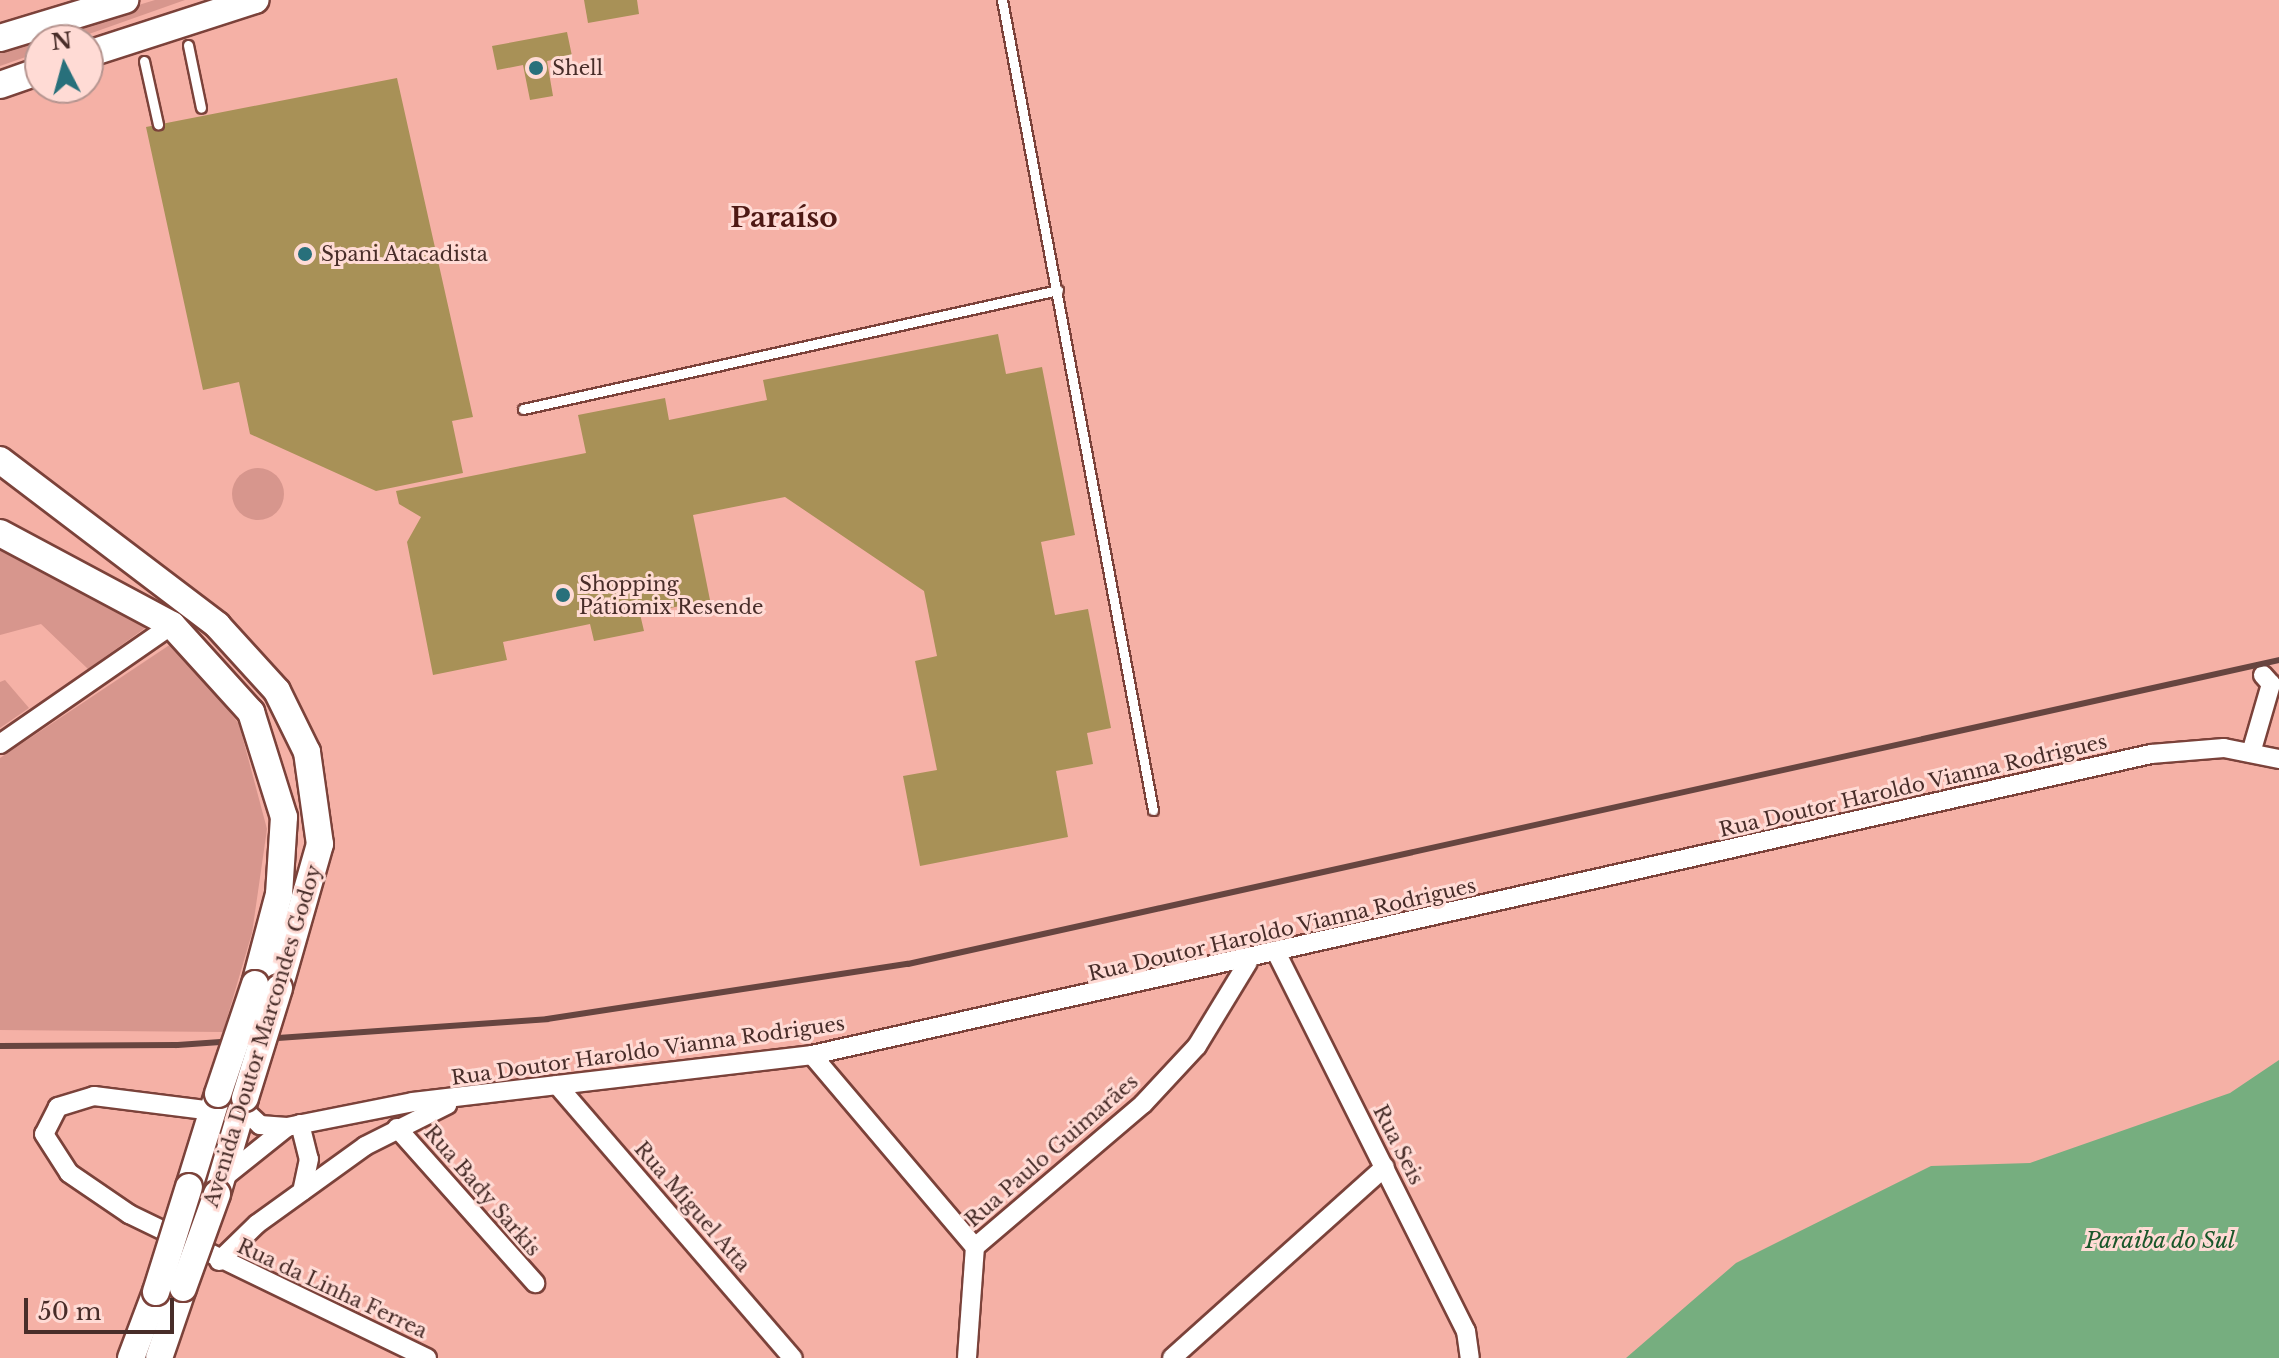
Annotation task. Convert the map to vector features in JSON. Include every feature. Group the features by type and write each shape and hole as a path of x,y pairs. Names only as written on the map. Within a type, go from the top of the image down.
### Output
{"main road":[{"path":"0,38 125,0"},
{"path":"104,49 255,0"},
{"path":"0,85 24,77"},
{"name":"Avenida Doutor Marcondes Godoy","path":"5,466 217,625 277,691 307,752 320,844 267,986 215,1102 156,1292 131,1358"},
{"name":"Avenida Doutor Marcondes Godoy","path":"0,533 172,625 251,712 277,781 284,853 267,986 244,1103 219,1186 159,1358"}],"street":[{"path":"0,744 172,625"},
{"path":"2251,753 2271,684 2263,675"},
{"name":"Rua Doutor Haroldo Vianna Rodrigues","path":"294,1125 557,1085 812,1055 1248,962 2151,754 2251,753 2279,759"},
{"name":"Rua Seis","path":"1277,954 1466,1331 1470,1358"},
{"name":"Rua Paulo Guimarães","path":"812,1055 975,1247 1143,1104 1197,1046 1248,962"},
{"name":"Rua Miguel Atta","path":"557,1085 793,1358"},
{"name":"Rua da Linha Ferrea","path":"215,1102 94,1096 58,1107 44,1134 69,1173 219,1261 427,1358"},
{"path":"219,1261 302,1191 397,1128 461,1098"},
{"path":"244,1103 260,1125 294,1125"},
{"path":"219,1186 294,1125"},
{"path":"294,1125 309,1159 302,1191"},
{"name":"Rua Bady Sarkis","path":"397,1128 535,1283"},
{"path":"1172,1358 1385,1167"},
{"path":"967,1358 975,1247"}],"lane":[{"path":"1002,0 1153,810"},
{"path":"188,45 201,108"},
{"path":"144,61 158,124"},
{"path":"523,409 1058,290"}],"shaded area":[{"path":"155,0 185,0 104,29 104,24 76,24"},
{"path":"24,40 24,58 0,66 0,47"},
{"path":"258,468 276,476 284,494 276,512 258,520 240,512 232,494 240,476"},
{"path":"0,548 148,626 88,669 41,624 0,635"},
{"path":"174,642 239,724 267,829 252,933 223,1032 0,1030 0,758"},
{"path":"5,680 29,708 0,728 0,682"}],"water":[{"name":"Paraiba do Sul","path":"2279,1060 2279,1358 1626,1358 1736,1263 1931,1166 2030,1163 2230,1093"}],"building":[{"name":"Shell","path":"584,0 637,0 639,14 588,23"},
{"name":"Shell","path":"567,32 572,56 547,61 553,96 530,100 523,65 497,70 492,46"},
{"name":"Spani Atacadista","path":"397,78 473,417 452,421 463,473 376,491 250,434 239,382 203,390 146,127"},
{"name":"Shopping Pátiomix Resende","path":"998,334 1006,374 1042,367 1075,535 1041,542 1055,615 1088,609 1111,728 1087,733 1093,764 1056,771 1068,837 920,866 903,776 937,770 915,661 937,656 924,591 785,497 693,515 710,600 640,614 644,631 594,641 590,624 503,642 507,660 433,675 407,542 421,517 399,504 396,491 586,453 578,415 665,398 669,420 767,400 763,380"}],"railway":[{"path":"0,1046 177,1045 547,1019 908,964 2279,660"}],"place":[{"name":"Shell","path":"536,68"},
{"name":"Spani Atacadista","path":"305,254"},
{"name":"Shopping Pátiomix Resende","path":"563,595"}],"district":[{"name":"Paraíso","path":"784,218"}]}
